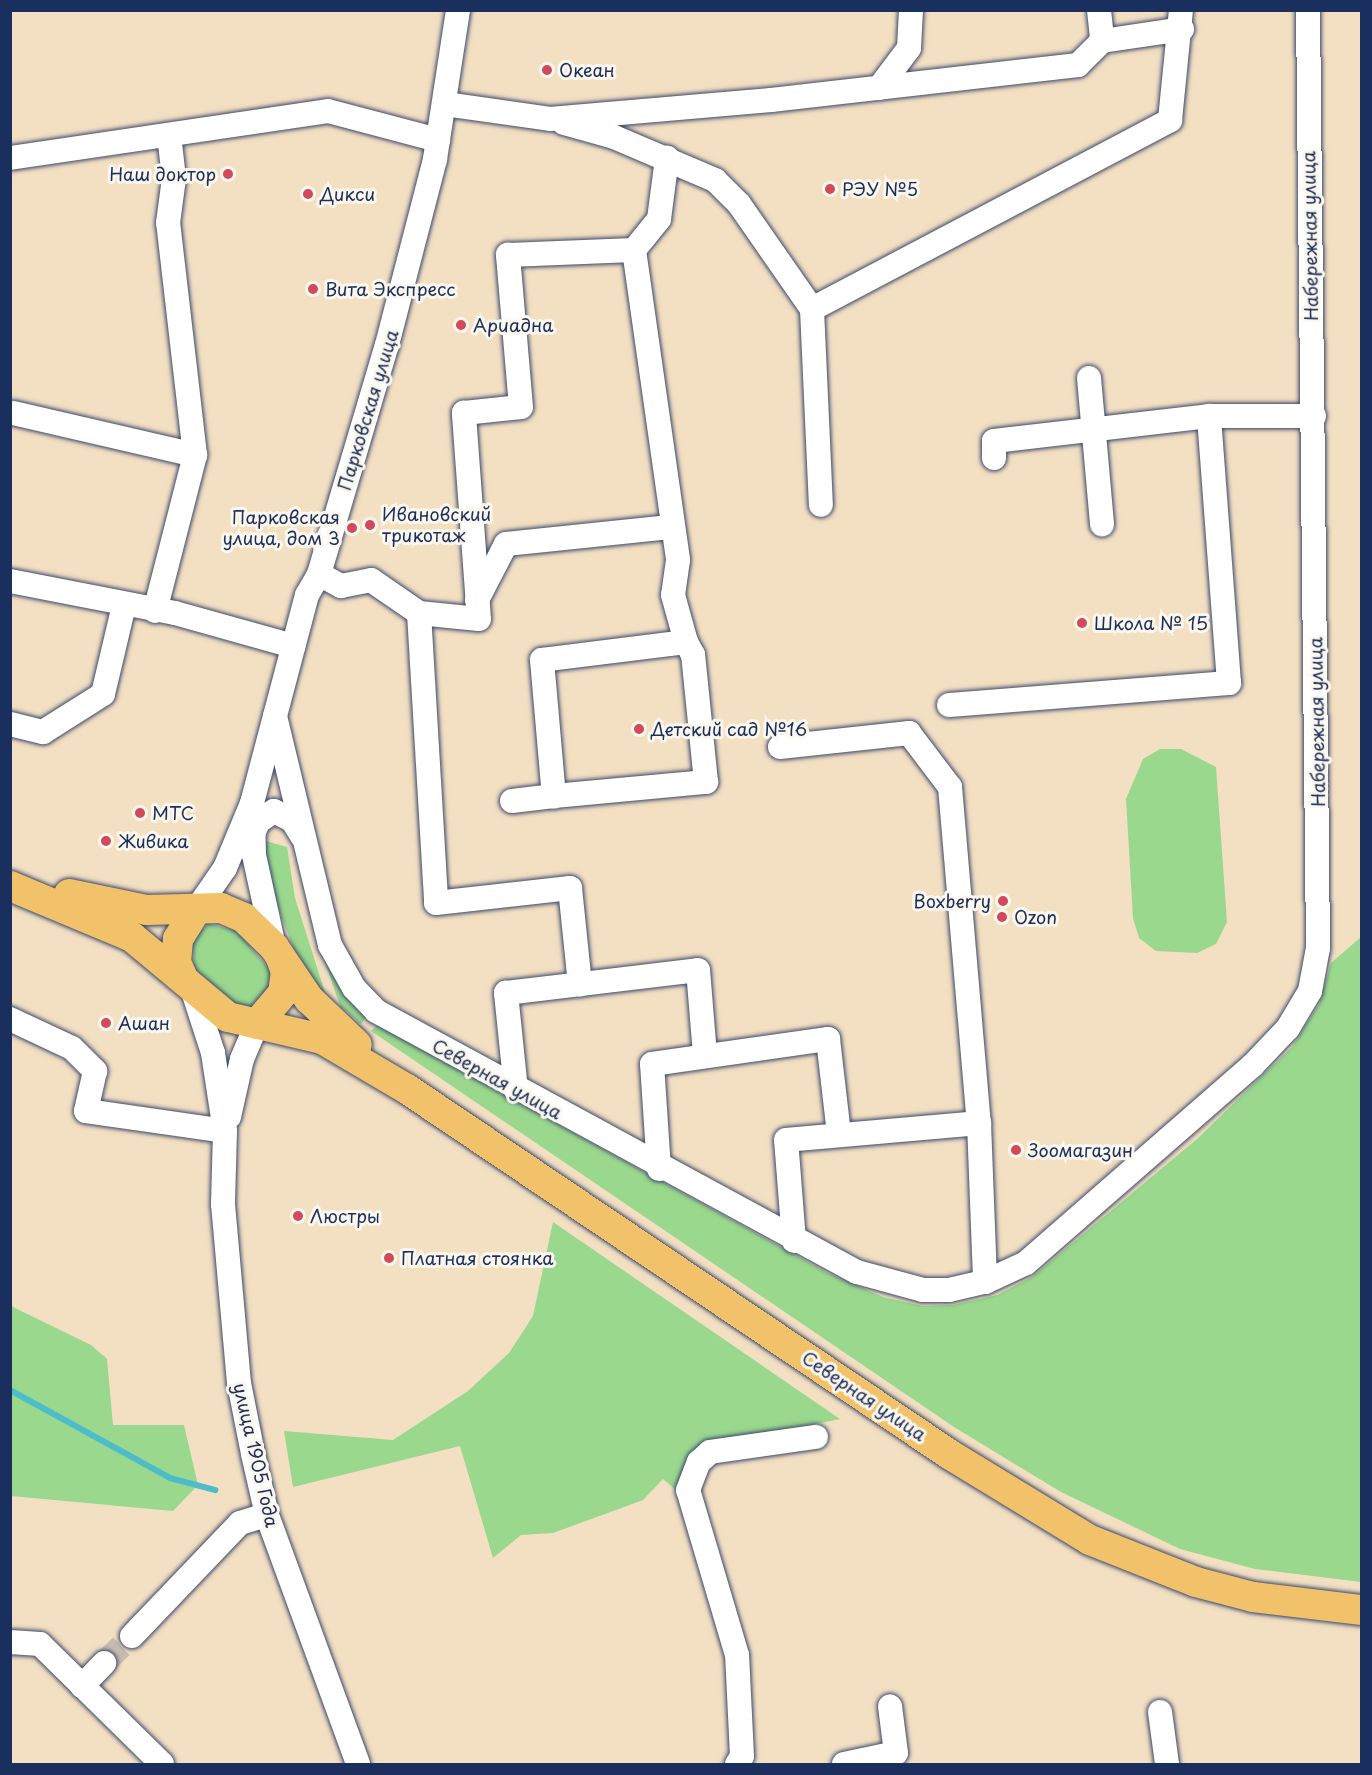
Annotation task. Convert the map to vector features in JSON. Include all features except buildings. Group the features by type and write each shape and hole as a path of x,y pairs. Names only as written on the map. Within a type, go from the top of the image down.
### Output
{"main road":[{"name":"Северная улица","path":"10,885 147,910 230,912 278,952 324,1016 407,1089"},
{"name":"Северная улица","path":"10,885 132,937 228,1017 306,1035 407,1089 939,1447 1090,1540 1207,1585 1362,1610"},
{"path":"188,984 176,962 178,939 196,910"},
{"path":"257,1024 283,993 286,972 278,952"}],"street":[{"name":"Парковская улица","path":"196,910 225,868 252,803 293,646 319,574 416,243 445,104 458,10"},
{"path":"879,88 909,48 910,10"},
{"path":"1099,10 1102,41"},
{"name":"Набережная улица","path":"985,1282 1026,1263 1183,1129 1259,1059 1310,991 1318,948 1308,10"},
{"path":"550,119 879,88 1078,64 1102,41 1182,20 1170,120 812,309"},
{"path":"445,104 550,119 667,158 715,180 739,204 812,309 821,505"},
{"path":"10,159 328,111 438,140"},
{"path":"155,611 195,455 168,223 174,178 169,135"},
{"path":"512,801 706,782 693,655 686,642 673,595 678,560 670,527 634,250 659,219 667,158"},
{"path":"319,574 341,586 371,580 419,613 479,619 464,413 521,407 508,255 634,250"},
{"path":"1089,378 1102,524"},
{"path":"13,413 195,455"},
{"path":"994,458 994,441 1209,416 1314,416"},
{"path":"949,705 1229,683 1209,416"},
{"path":"477,600 506,544 670,527"},
{"path":"10,581 155,611 293,646"},
{"path":"10,724 44,732 103,694 124,605"},
{"path":"419,613 436,903 570,888 580,984"},
{"path":"554,796 542,660 686,642"},
{"name":"Северная улица","path":"275,716 330,945 354,988 376,1011 659,1169 857,1272 912,1288 950,1290 985,1282"},
{"path":"780,747 909,733 950,787 979,1123 985,1282"},
{"name":"Парковская улица","path":"252,803 253,834 278,952"},
{"path":"253,834 266,815 282,813 306,844"},
{"path":"516,1090 506,993 698,970 705,1056"},
{"name":"улица 1905 Года","path":"188,984 211,1043 225,1131 223,1204 239,1383 267,1515 358,1764"},
{"path":"10,1019 72,1048 95,1071 86,1112 225,1131"},
{"name":"улица 1905 Года","path":"225,1131 242,1059 257,1024"},
{"path":"242,1059 274,1037 306,1035"},
{"path":"659,1169 652,1064 828,1039 839,1134"},
{"path":"794,1241 786,1140 979,1123"},
{"path":"737,1764 742,1756 737,1654 688,1490 699,1462 710,1452 816,1437"},
{"path":"132,1636 240,1523 267,1515"},
{"path":"10,1642 40,1644 162,1764"},
{"path":"82,1686 105,1663"},
{"path":"844,1764 896,1753 890,1706"},
{"path":"1160,1712 1167,1764"}],"green space":[{"path":"1160,749 1181,749 1216,767 1227,922 1216,944 1197,953 1156,951 1139,938 1133,918 1126,799 1143,759"},
{"path":"262,840 287,847 295,898 327,999 301,968 273,894"},
{"path":"209,924 237,931 270,970 273,986 259,1007 239,1008 194,968 193,938"},
{"path":"1361,937 1361,1582 1255,1569 1180,1549 1061,1492 954,1427 371,1031 377,1025 828,1273 883,1297 923,1306 953,1305 997,1295 1032,1277 1197,1139 1292,1047 1319,1004 1331,963"},
{"path":"323,956 345,993 367,1016 361,1024 340,1006"},
{"path":"553,1222 840,1419 697,1448 678,1492 663,1479 643,1500 553,1533 521,1535 493,1558 460,1446 293,1487 284,1431 393,1440 468,1391 509,1353 533,1316"},
{"path":"11,1306 91,1345 107,1359 113,1425 184,1425 198,1485 173,1511 11,1496"}],"waterway":[{"path":"10,1390 170,1478 215,1490"}],"tunnel":[{"path":"104,1663 132,1636"}],"place":[{"name":"Океан","path":"547,70"},
{"name":"Наш доктор","path":"228,174"},
{"name":"РЭУ №5","path":"830,189"},
{"name":"Дикси","path":"308,194"},
{"name":"Вита Экспресс","path":"313,289"},
{"name":"Ариадна","path":"461,325"},
{"name":"Ивановский трикотаж","path":"370,525"},
{"name":"Парковская улица, дом 3","path":"352,528"},
{"name":"Школа № 15","path":"1082,623"},
{"name":"Детский сад №16","path":"639,729"},
{"name":"МТС","path":"140,813"},
{"name":"Живика","path":"106,841"},
{"name":"Boxberry","path":"1003,901"},
{"name":"Ozon","path":"1002,917"},
{"name":"Ашан","path":"106,1023"},
{"name":"Зоомагазин","path":"1016,1150"},
{"name":"Люстры","path":"298,1216"},
{"name":"Платная стоянка","path":"389,1258"}]}
